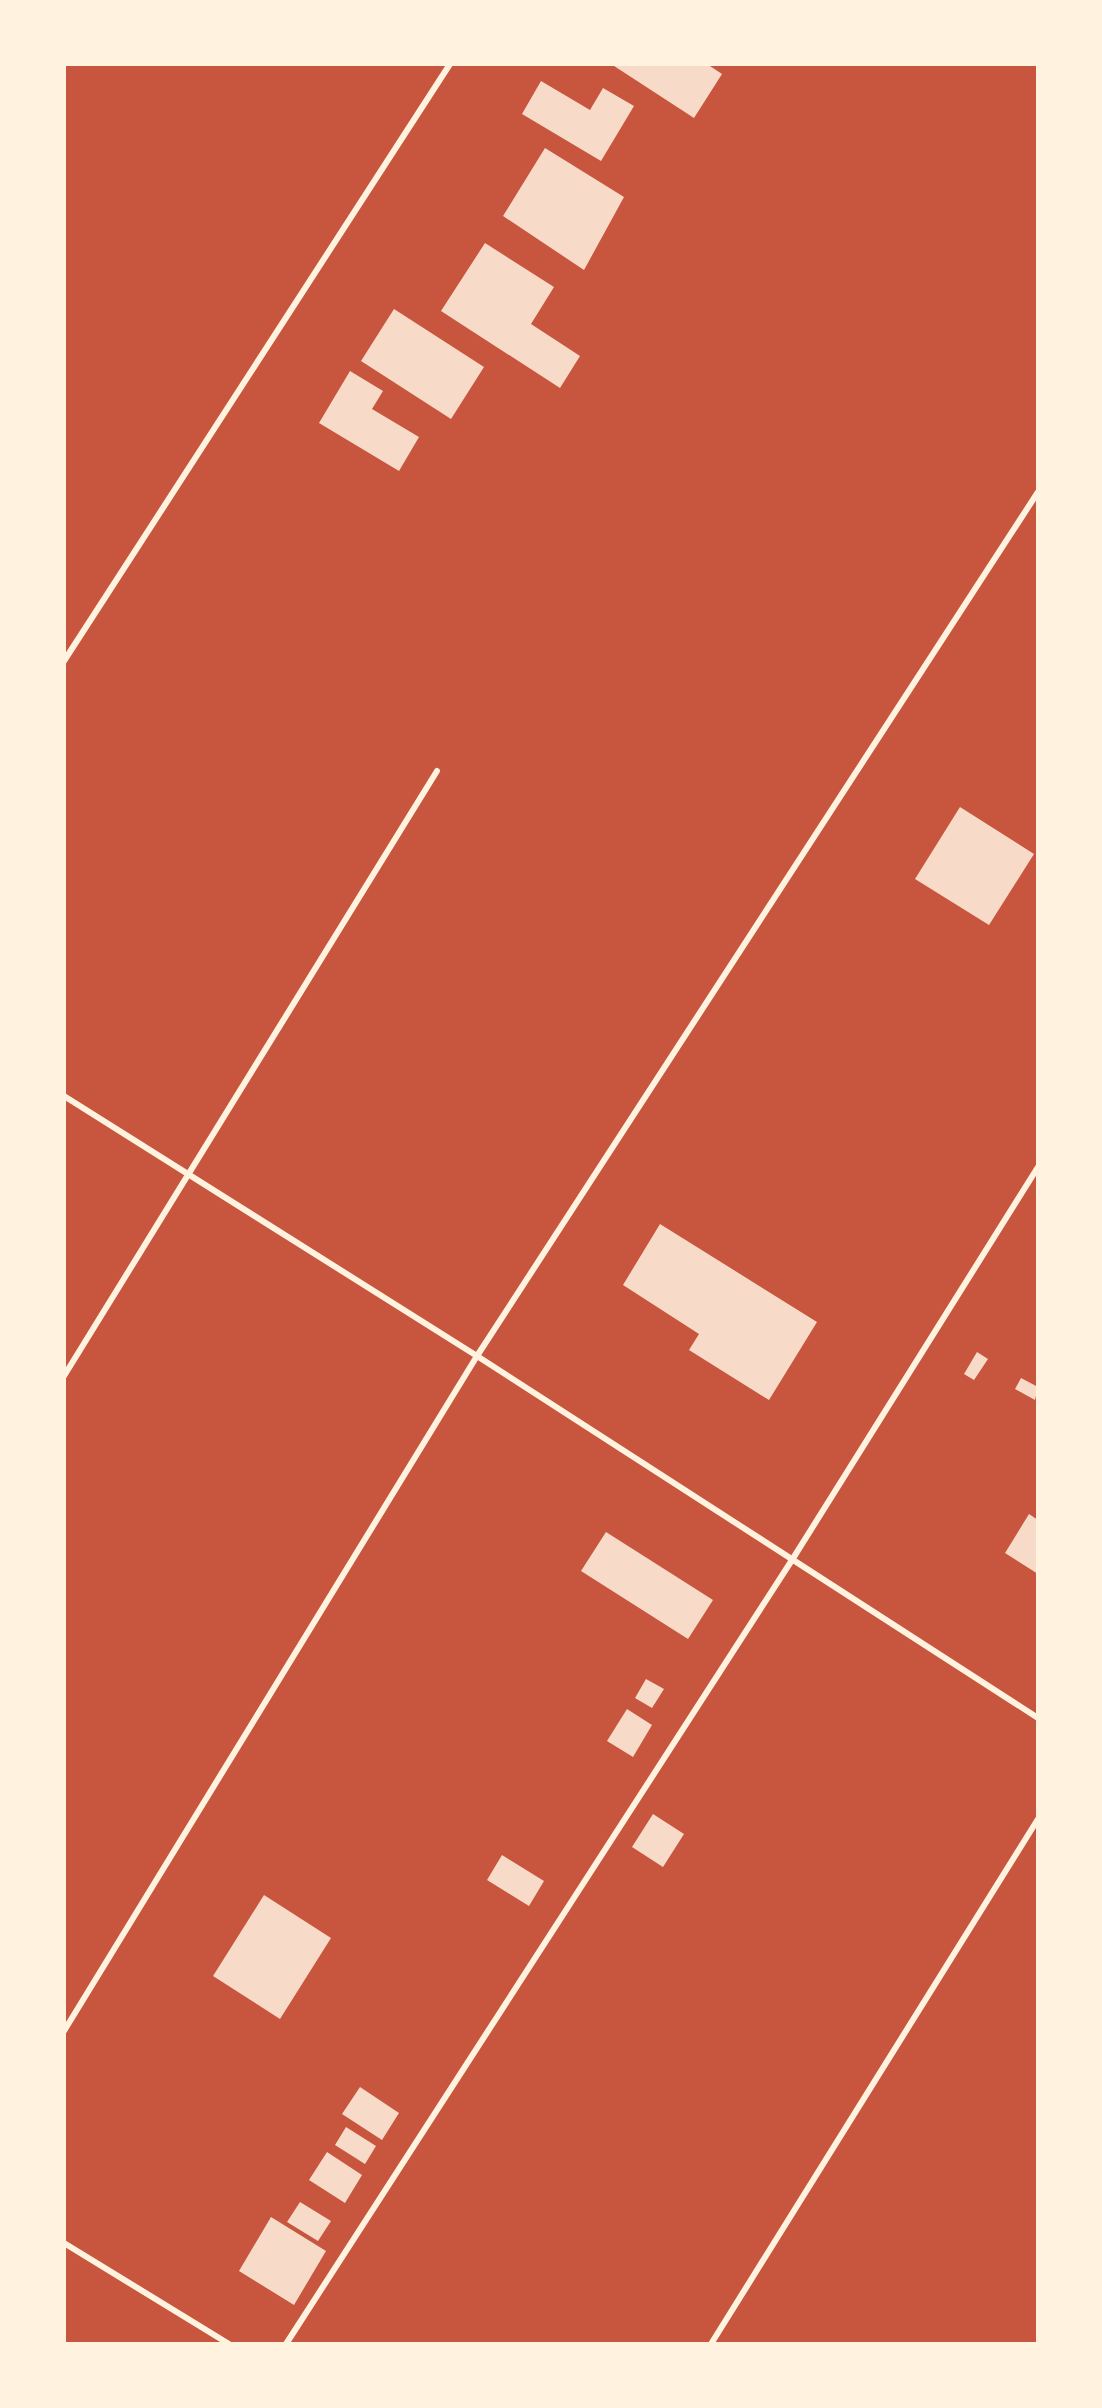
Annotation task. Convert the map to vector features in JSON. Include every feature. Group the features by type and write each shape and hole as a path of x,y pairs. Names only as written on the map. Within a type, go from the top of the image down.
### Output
{"street":[{"path":"64,662 450,64"},
{"path":"64,2031 477,1356 1038,492"},
{"path":"64,1376 437,771"},
{"path":"64,1096 477,1356 1038,1718"},
{"path":"286,2343 792,1560 1038,1167"},
{"path":"711,2343 1038,1819"},
{"path":"64,2243 230,2343"}],"building":[{"path":"611,64 707,64 722,74 694,118"},
{"path":"541,81 590,110 603,88 634,106 601,161 522,114"},
{"path":"545,148 624,197 584,270 503,216"},
{"path":"485,243 554,287 531,324 580,356 560,388 441,311"},
{"path":"394,309 484,367 451,419 361,361"},
{"path":"350,371 383,391 372,409 419,437 399,471 319,423"},
{"path":"960,807 1034,854 989,925 915,879"},
{"path":"660,1224 817,1322 769,1400 689,1350 699,1334 623,1285"},
{"path":"977,1352 988,1359 974,1380 964,1374"},
{"path":"1021,1378 1038,1387 1035,1400 1015,1389"},
{"path":"1029,1514 1038,1520 1038,1574 1005,1553"},
{"path":"606,1532 713,1600 688,1639 581,1571"},
{"path":"646,1679 664,1689 652,1708 635,1698"},
{"path":"627,1709 652,1725 633,1757 607,1741"},
{"path":"653,1814 684,1834 663,1867 632,1847"},
{"path":"502,1855 544,1881 529,1906 487,1880"},
{"path":"264,1895 331,1938 280,2019 213,1976"},
{"path":"360,2087 399,2113 382,2140 342,2114"},
{"path":"346,2127 376,2146 365,2164 335,2145"},
{"path":"327,2152 362,2175 345,2203 309,2180"},
{"path":"300,2202 331,2221 318,2241 287,2222"},
{"path":"271,2217 326,2251 294,2305 239,2271"}]}
